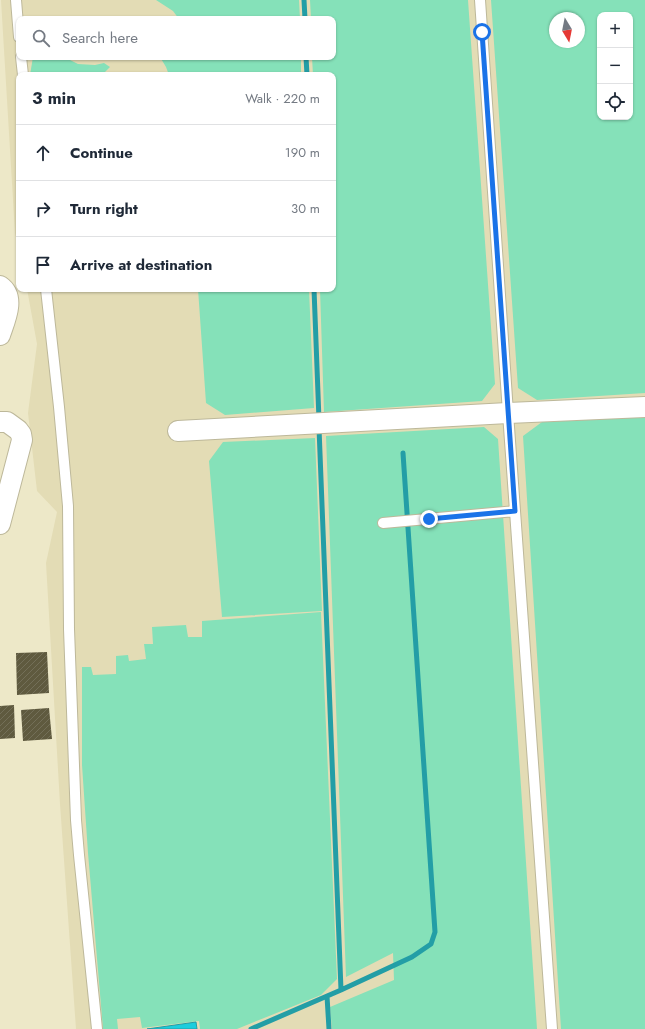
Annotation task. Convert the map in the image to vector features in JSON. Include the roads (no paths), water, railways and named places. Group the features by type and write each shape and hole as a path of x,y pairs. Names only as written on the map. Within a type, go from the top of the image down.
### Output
{"street":[{"path":"0,286 4,288 9,298 0,335"},
{"path":"178,431 645,407"},
{"path":"0,422 7,422 18,430 21,434 22,440 0,524"}],"lane":[{"path":"16,0 17,16"},
{"path":"480,0 552,1029"},
{"path":"21,60 23,72"},
{"path":"46,292 68,506 69,629 76,820 97,1029"},
{"path":"383,523 515,511"}],"water":[{"path":"196,1022 197,1029 147,1029"}],"waterway":[{"path":"304,0 305,16"},
{"path":"306,60 307,72"},
{"path":"314,292 319,420"},
{"path":"319,428 341,990"},
{"path":"251,1029 412,957 431,944 435,932 403,453"},
{"path":"327,996 329,1029"}]}
